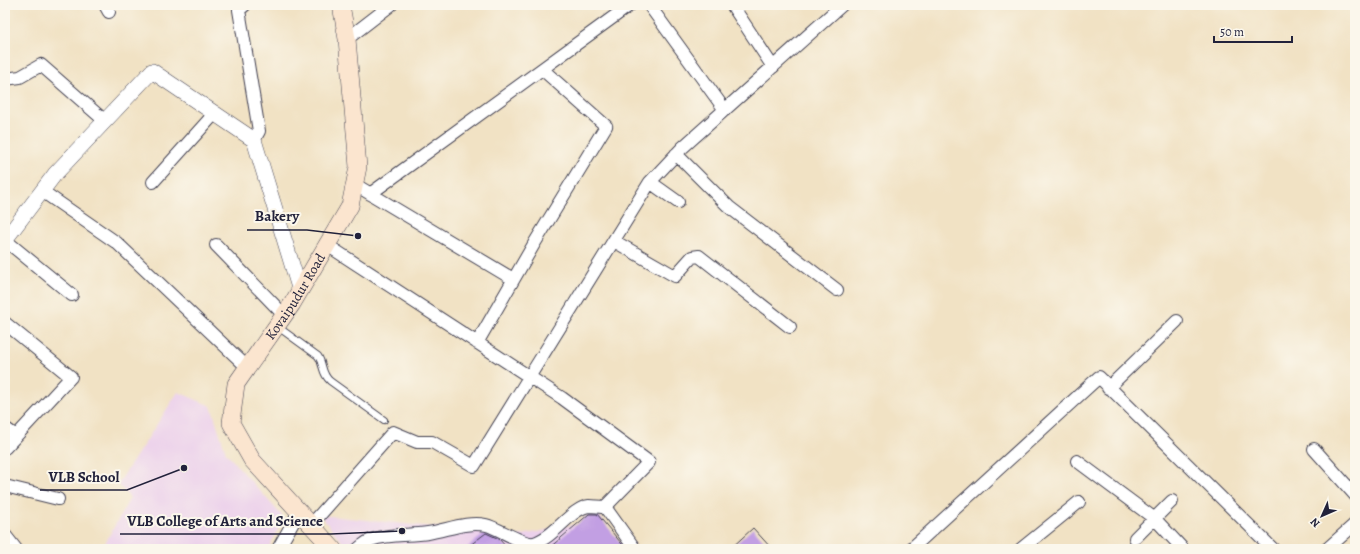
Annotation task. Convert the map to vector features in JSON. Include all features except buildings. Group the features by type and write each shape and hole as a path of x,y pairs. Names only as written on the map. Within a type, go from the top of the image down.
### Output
{"main road":[{"name":"Kovaipudur Road","path":"333,549 252,460 231,423 236,384 281,321 350,206 358,167 347,39 341,5"}],"street":[{"path":"245,5 239,10 259,130 254,140"},
{"path":"347,39 391,5"},
{"path":"649,5 724,110"},
{"path":"732,5 773,67"},
{"path":"311,525 393,432 417,442 432,442 474,466 528,376 650,182 676,154 842,5"},
{"path":"370,194 627,6"},
{"path":"5,79 20,77 41,65 105,121"},
{"path":"477,343 513,279 606,126 542,69"},
{"path":"72,295 5,240 55,174 152,71 254,140 300,291"},
{"path":"153,182 215,113"},
{"path":"676,154 729,207 837,290"},
{"path":"650,182 678,202"},
{"path":"354,184 513,279"},
{"path":"42,191 117,243 248,368"},
{"path":"614,241 675,276 692,257 699,256 790,327"},
{"path":"216,245 281,321"},
{"path":"326,246 562,398 649,462 605,507 588,506 567,518 548,537 536,546 523,542 499,529 484,525 469,524 427,533 401,534 371,540 358,549"},
{"path":"1108,388 1177,321"},
{"path":"5,323 71,377 5,448"},
{"path":"911,549 1099,377 1108,388 1273,549"},
{"path":"5,428 16,436"},
{"path":"1314,449 1355,495"},
{"path":"1077,460 1155,519 1183,549"},
{"path":"5,486 58,499"},
{"path":"1135,538 1172,501"},
{"path":"1021,549 1079,502"},
{"path":"605,507 635,549"},
{"path":"278,549 299,512"},
{"path":"1327,549 1355,524"},
{"path":"5,535 16,549"}],"lane":[{"path":"281,321 318,356 321,360 323,372 330,381 384,420"}],"shaded area":[{"path":"178,392 211,406 226,453 284,518 268,549 102,549 130,498 118,484"},
{"path":"320,515 517,536 572,525 601,526 623,549 348,549"}],"place":[{"name":"Bakery","path":"358,236"},
{"name":"VLB School","path":"184,468"},
{"name":"VLB College of Arts and Science","path":"402,531"}]}
